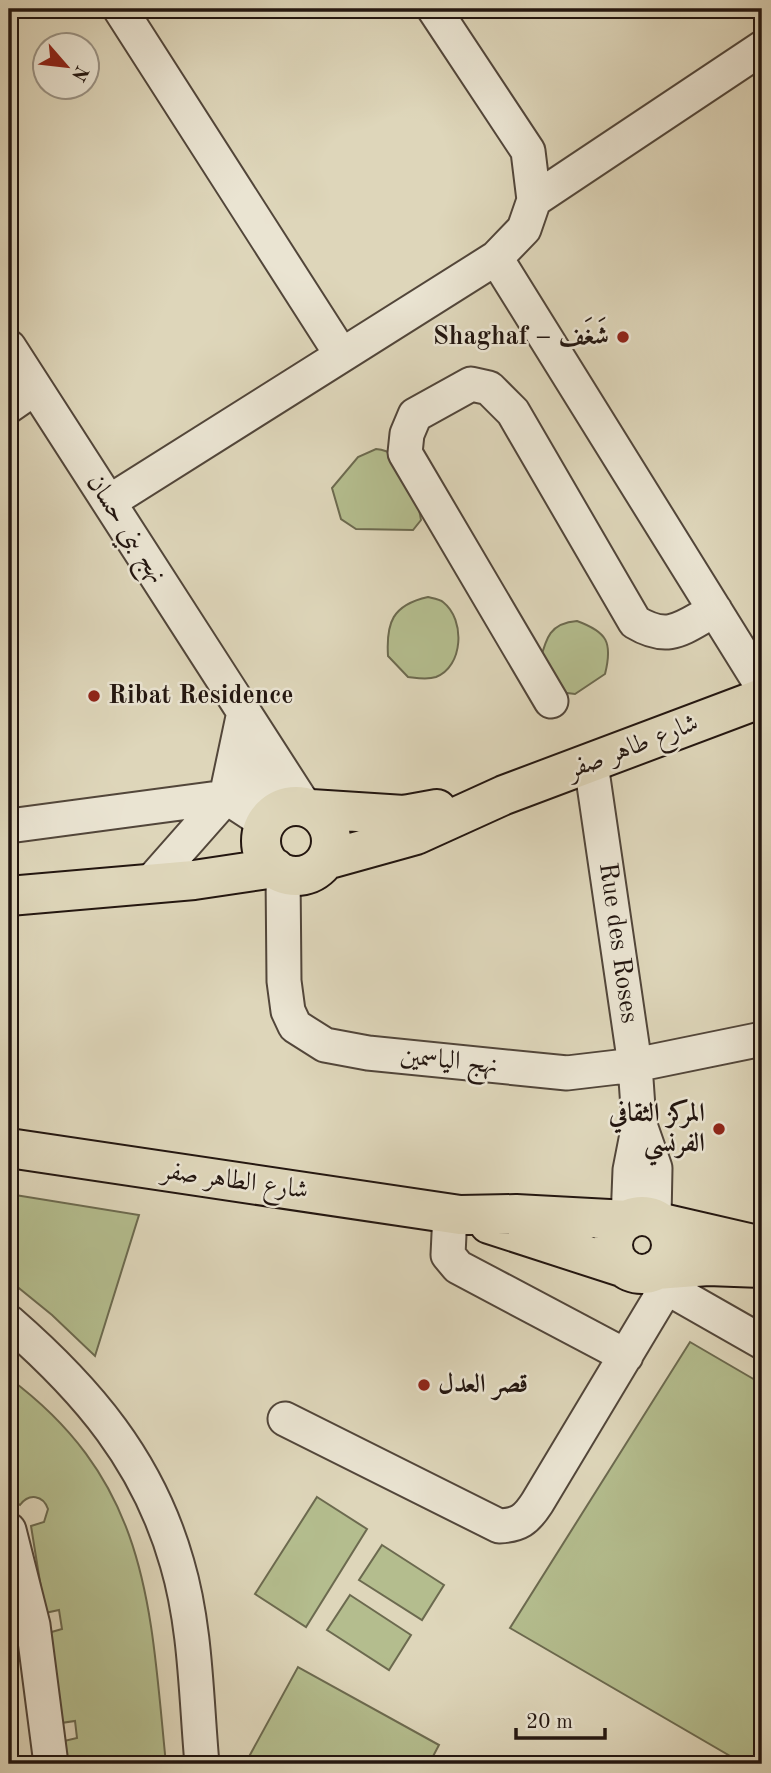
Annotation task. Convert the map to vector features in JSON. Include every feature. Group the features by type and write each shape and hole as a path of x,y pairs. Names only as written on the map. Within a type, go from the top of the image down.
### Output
{"main road":[{"name":"شارع طاهر صفر","path":"272,850 307,874 326,860 416,835 504,795 762,698"},
{"name":"شارع طاهر صفر","path":"272,850 283,808 404,815 504,795"},
{"path":"308,808 321,816 331,837 326,860"},
{"name":"شارع طاهر صفر","path":"9,896 194,880 272,850"},
{"name":"شارع الطاهر صفر","path":"9,1147 455,1214 530,1214 648,1220 762,1246"},
{"name":"شارع الطاهر صفر","path":"455,1214 647,1275 708,1266 762,1268"},
{"path":"648,1220 669,1232 670,1254 647,1275 618,1261 613,1243 620,1226 648,1220"}],"street":[{"path":"120,9 341,354"},
{"path":"109,502 496,258 524,229 534,200 528,151 434,9"},
{"path":"534,200 762,48"},
{"path":"496,258 762,686"},
{"name":"نهج بني حسان","path":"9,347 22,397 109,502 308,808"},
{"path":"551,701 405,453 407,433 415,415 471,384 489,388 513,412 635,622 653,632 670,634 715,610"},
{"path":"151,882 226,797 244,712"},
{"name":"نهج بني حسان","path":"244,712 272,850"},
{"name":"Rue des Roses","path":"592,764 635,1065 639,1122 654,1168 648,1220"},
{"path":"9,827 226,797"},
{"path":"226,797 272,850"},
{"name":"نهج الياسمين","path":"272,850 288,1011 295,1026 325,1045 368,1053 566,1073 635,1065 762,1040"},
{"path":"455,1214 449,1255 458,1267 626,1356"},
{"path":"285,1419 499,1526 514,1525 525,1520 537,1503 626,1356 647,1275 762,1342"},
{"path":"9,1322 84,1392 113,1429 136,1466 161,1516 178,1564 188,1616 202,1764"},
{"path":"9,1335 51,1359"},
{"path":"9,1531 33,1625 51,1764"}],"green space":[{"path":"376,449 397,457 409,475 421,520 413,530 356,529 341,519 332,488 358,457"},
{"path":"428,597 443,602 455,620 458,631 456,654 452,664 436,677 408,677 388,656 390,625 399,610 416,600"},
{"path":"577,621 595,629 605,640 608,654 605,674 575,694 559,692 540,661 555,628"},
{"path":"9,1194 139,1215 95,1356 52,1315 9,1280"},
{"path":"690,1342 762,1384 761,1764 744,1764 510,1628"},
{"path":"9,1378 56,1418 91,1460 116,1505 134,1551 146,1600 155,1652 166,1764 67,1764 64,1741 77,1738 75,1721 61,1723 48,1633 62,1629 59,1610 45,1613 31,1526 44,1522 48,1509 43,1501 36,1497 27,1499 20,1505 9,1499"},
{"path":"317,1497 367,1529 306,1627 255,1594"},
{"path":"382,1545 444,1585 422,1620 359,1580"},
{"path":"350,1595 411,1635 389,1670 327,1630"},
{"path":"298,1667 439,1745 429,1764 245,1764"}],"place":[{"name":"Shaghaf – شَغَف","path":"623,337"},
{"name":"Ribat Residence","path":"94,696"},
{"name":"المركز الثقافي الفرنسي","path":"719,1129"},
{"name":"قصر العدل","path":"424,1385"}]}
